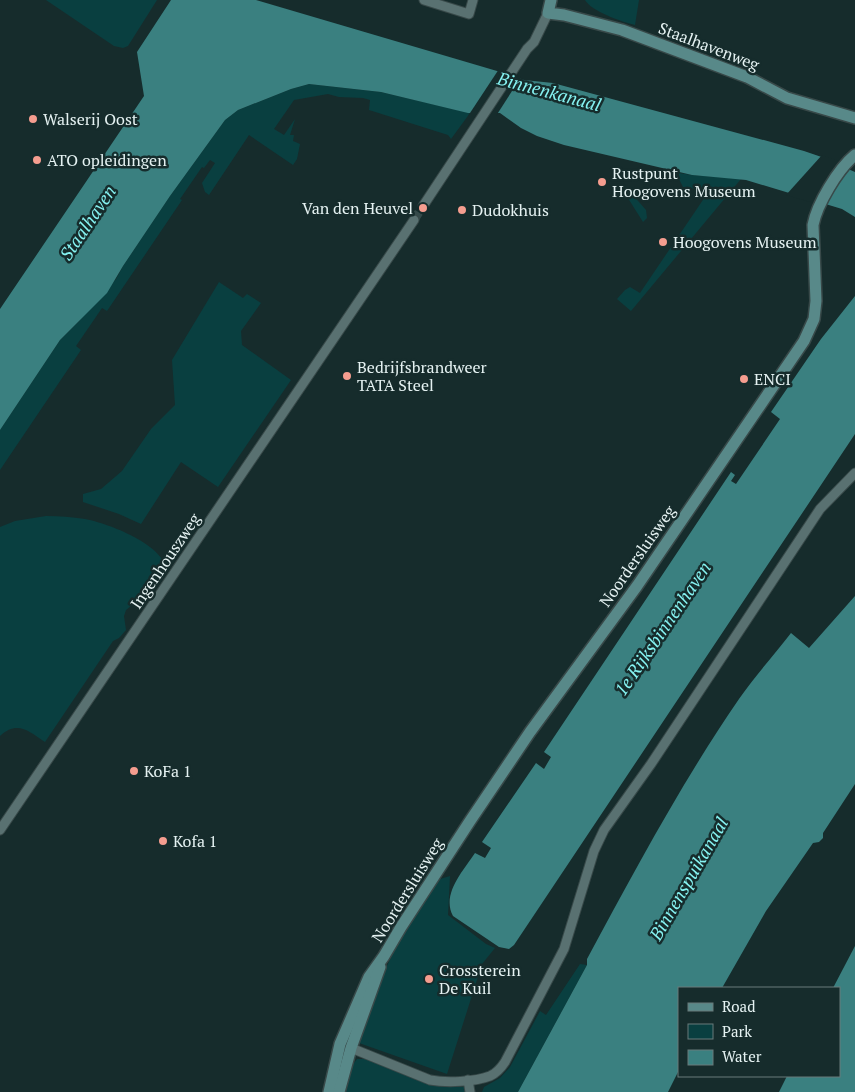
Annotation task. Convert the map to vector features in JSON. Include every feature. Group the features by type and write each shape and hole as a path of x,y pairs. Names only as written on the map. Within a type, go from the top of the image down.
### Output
{"street":[{"path":"424,0 469,14 473,0"},
{"path":"423,206 534,42 552,0"},
{"name":"Staalhavenweg","path":"548,13 564,15 622,30 747,77 787,98 855,118"},
{"name":"Noordersluisweg","path":"329,1092 340,1044 368,977 384,956 448,854 530,732 648,571 804,341 814,319 816,301 813,225 815,213 853,157"},
{"name":"Ingenhouszweg","path":"0,830 414,220"},
{"path":"340,1044 430,1080 441,1082 490,1076 498,1071 505,1062 564,950 594,851 604,830 656,756 820,509 855,473"},
{"name":"Noordersluisweg","path":"340,1092 352,1048 384,956"},
{"path":"468,1080 470,1092"}],"green space":[{"path":"46,0 157,0 128,46 123,48 114,46"},
{"path":"585,0 639,0 635,25 600,12"},
{"path":"309,84 381,92 470,113 451,139 448,135 369,110 370,100 363,98 339,97 328,94 294,100 274,129 284,135 295,119 290,135 294,135 293,141 300,144 297,159 293,165 249,135 209,195 205,192 202,183 215,163 210,160 204,168 202,167 180,199 182,200 107,311 102,308 76,346 81,350 0,470 0,430 60,340 116,279 170,196 225,120 238,110"},
{"path":"679,173 741,179 631,311 617,299 630,287 640,293 709,191 683,187 679,179"},
{"path":"624,185 646,210 647,218 643,222 621,187"},
{"path":"219,282 243,298 247,294 261,303 241,331 242,345 291,380 218,487 181,462 141,524 119,514 83,502 83,494 101,489 122,471 151,429 175,405 172,360"},
{"path":"46,516 85,519 120,530 146,544 156,552 163,561 166,571 145,598 126,610 124,616 126,630 119,638 113,641 45,742 28,731 17,728 6,731 0,736 0,527 15,521"},
{"name":"Crossterein De Kuil","path":"450,876 448,915 486,944 495,948 482,964 447,1074 359,1043 382,977 400,940 440,879"},
{"path":"580,964 587,965 518,1092 482,1092 484,1087 500,1078 510,1067 540,1011 546,1015"},
{"path":"357,1059 365,1059 435,1085 465,1087 468,1092 345,1092 352,1066"}],"water":[{"path":"171,0 256,0 524,80 553,83 804,151 842,164 855,172 855,217 842,209 746,180 692,175 564,145 537,136 521,128 500,113 468,113 381,92 309,84 238,110 225,120 170,196 107,293 60,340 0,430 0,309 144,96 137,52"},
{"name":"1e Rijksbinnenhaven","path":"855,296 855,434 514,945 509,949 499,947 453,916 450,908 450,899 455,883 475,853 485,858 491,848 482,842 536,763 544,769 551,757 544,752 731,472 735,475 731,481 736,484 780,419 771,412 821,339"},
{"name":"Binnenspuikanaal","path":"855,596 855,784 823,833 823,838 819,842 813,843 766,911 723,987 678,987 678,1072 668,1092 518,1092 641,860 718,730 751,682 791,633 809,648"},
{"path":"855,946 855,1092 779,1092 786,1077 840,1077 840,987 834,987"}],"pier":[{"path":"499,69 521,77 496,116 468,116"},
{"path":"822,155 843,162 848,169 824,206 786,195"}],"tunnel":[{"path":"414,220 423,206"}],"place":[{"name":"Walserij Oost","path":"33,119"},
{"name":"ATO opleidingen","path":"37,160"},
{"name":"Rustpunt Hoogovens Museum","path":"602,182"},
{"name":"Van den Heuvel","path":"423,208"},
{"name":"Dudokhuis","path":"462,210"},
{"name":"Hoogovens Museum","path":"663,242"},
{"name":"Bedrijfsbrandweer TATA Steel","path":"347,376"},
{"name":"ENCI","path":"744,379"},
{"name":"KoFa 1","path":"134,771"},
{"name":"Kofa 1","path":"163,841"},
{"name":"Crossterein De Kuil","path":"429,979"}],"water label":[{"name":"Binnenkanaal","path":"549,92"},
{"name":"Staalhaven","path":"88,223"}]}
